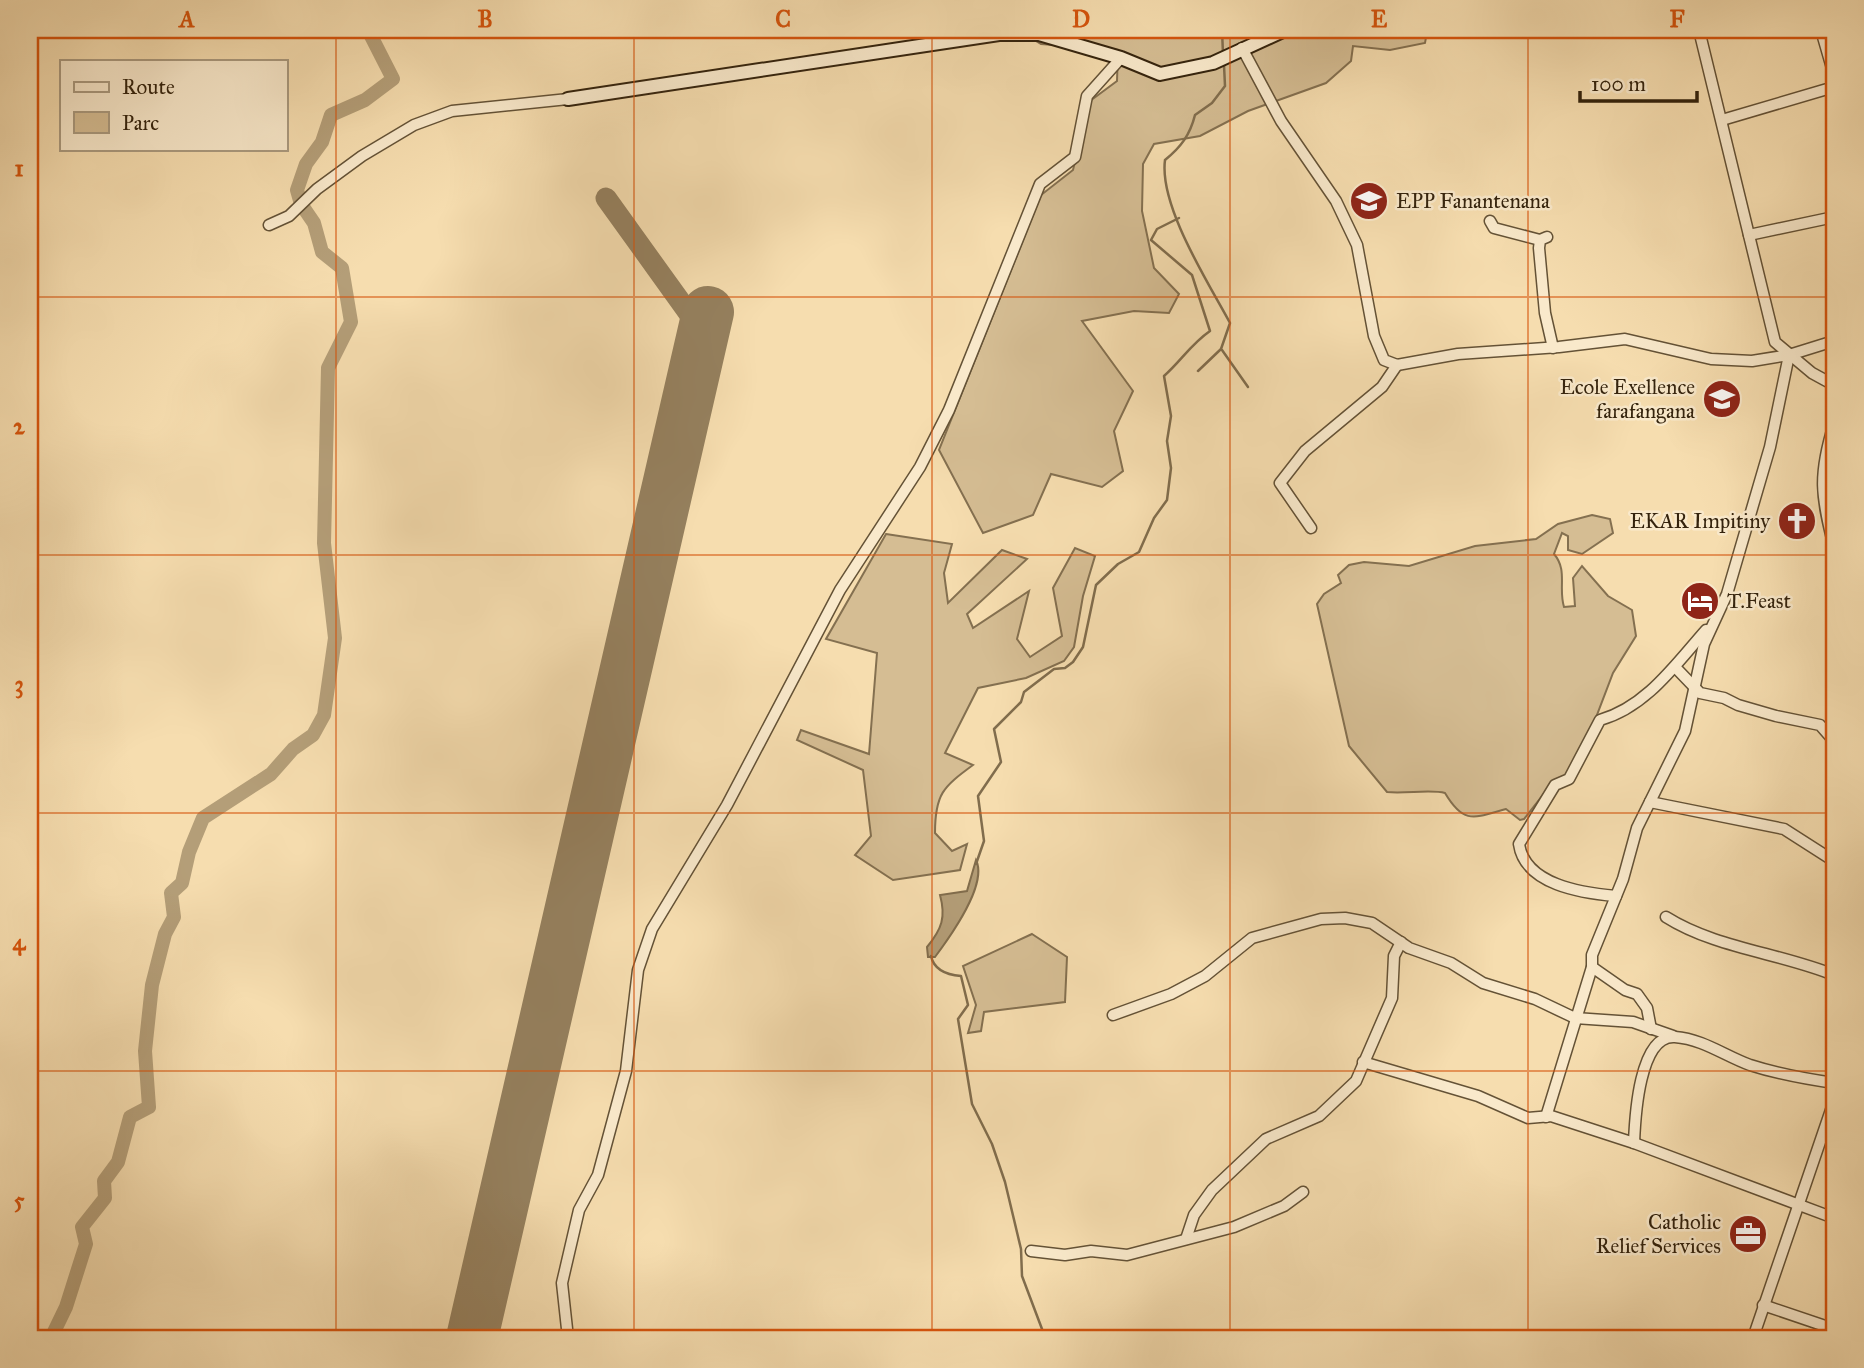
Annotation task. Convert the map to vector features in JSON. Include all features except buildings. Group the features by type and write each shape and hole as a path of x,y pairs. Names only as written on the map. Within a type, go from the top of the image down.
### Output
{"street":[{"path":"269,225 289,216 317,189 362,156 414,125 452,111 568,99 999,34 1039,34 1121,58 1160,74 1213,63 1285,30"},
{"path":"1699,30 1775,342 1788,355 1834,384"},
{"path":"1821,30 1834,75"},
{"path":"1238,51 1281,121 1336,201 1357,244 1374,336 1384,360 1397,365 1458,354 1553,348 1625,339 1711,359 1752,361 1788,355 1834,341"},
{"path":"568,1338 562,1283 579,1210 598,1175 626,1071 638,970 652,929 727,805 839,590 919,467 949,410 1040,184 1075,157 1087,96 1121,58"},
{"path":"1723,120 1834,87"},
{"path":"1749,235 1834,217"},
{"path":"1490,221 1494,228 1544,238 1545,313 1553,348"},
{"path":"1546,1117 1592,967 1592,955 1616,896 1637,828 1685,732 1693,689 1713,623 1727,594 1770,447 1788,355"},
{"path":"1311,528 1280,483 1305,451 1382,387 1397,365"},
{"path":"1834,424 1822,465 1823,495 1834,547"},
{"path":"1616,896 1545,880 1520,855 1519,844 1555,785 1569,779 1600,720 1625,712 1675,667 1713,623"},
{"path":"1675,667 1693,689 1738,705 1820,725 1834,741"},
{"path":"1650,802 1784,829 1834,861"},
{"path":"1666,917 1679,925 1834,975"},
{"path":"1113,1015 1171,994 1205,976 1252,938 1291,927 1345,918 1372,923 1401,942 1451,963 1483,983 1535,999 1575,1018 1633,1022 1704,1043 1748,1064 1784,1075 1834,1083"},
{"path":"1186,1239 1194,1215 1212,1190 1266,1139 1319,1116 1356,1081 1392,998 1394,956 1401,942"},
{"path":"1592,967 1625,990 1637,994 1647,1008 1651,1029"},
{"path":"1634,1143 1647,1059 1660,1041 1673,1036"},
{"path":"1363,1062 1478,1096 1528,1118 1546,1117 1634,1143 1834,1218"},
{"path":"1753,1338 1834,1101"},
{"path":"1031,1251 1065,1255 1091,1251 1127,1255 1234,1227 1284,1206 1303,1192"},
{"path":"1763,1305 1834,1329"}],"green space":[{"path":"1018,30 1427,32 1425,43 1390,50 1353,46 1351,61 1326,83 1248,111 1200,136 1154,144 1143,164 1142,211 1154,268 1179,294 1169,313 1134,311 1082,321 1133,391 1114,431 1123,471 1102,487 1051,474 1033,515 983,533 939,450 1041,195 1073,170 1090,101 1117,81 1118,50 1041,44"},
{"path":"1592,515 1610,519 1613,533 1582,554 1568,550 1568,536 1562,533 1554,554 1561,566 1564,607 1575,606 1573,578 1582,566 1608,596 1632,610 1636,636 1613,673 1595,720 1566,776 1553,782 1524,819 1520,820 1506,809 1478,816 1464,814 1445,793 1387,792 1349,746 1317,604 1324,594 1341,583 1338,575 1349,565 1364,562 1409,566 1475,546 1536,539 1558,524"},
{"path":"886,534 952,544 944,573 948,603 1002,550 1027,559 967,614 973,628 1029,591 1017,639 1030,657 1062,636 1053,588 1075,548 1095,556 1083,596 1074,647 1064,661 1026,678 978,688 945,753 973,765 954,779 943,793 935,820 935,833 952,851 967,844 960,870 893,880 855,855 871,836 863,770 797,740 801,730 869,754 877,653 826,639"},
{"path":"1032,934 1067,957 1065,1002 984,1012 981,1031 968,1033 976,1005 963,966"}],"shaded area":[{"path":"976,860 977,882 966,910 935,957 928,957 927,947 941,922 943,910 940,895 967,891"}],"waterway":[{"path":"51,1338 66,1307 86,1244 82,1227 105,1198 104,1181 118,1162 130,1117 149,1107 145,1051 152,985 165,934 174,917 171,893 182,883 189,852 203,818 271,774 293,749 313,735 324,715 335,638 324,543 328,368 351,322 342,268 322,252 314,223 301,204 297,190 306,164 322,142 331,115 365,100 393,79 368,30"},
{"path":"1222,30 1223,54"},
{"path":"1198,371 1221,349 1230,323 1198,266 1177,221 1165,179 1165,160 1184,140 1195,115 1212,103 1225,86 1224,65"},
{"path":"976,864 984,841 978,796 1001,762 994,729 1021,702 1024,692 1054,669 1065,668 1073,662 1083,647 1096,585 1118,564 1139,552 1154,518 1167,500 1171,468 1167,441 1171,416 1164,376 1210,331 1192,275 1151,240 1157,229 1179,218"},
{"path":"1222,350 1248,387"},
{"path":"931,956 942,971 961,976 968,1005 958,1019 972,1104 992,1144 1005,1182 1021,1249 1022,1276 1042,1329 1042,1338"}],"taxiway":[{"path":"606,198 703,333"}],"runway":[{"path":"472,1338 708,312"}],"place":[{"name":"EPP Fanantenana","path":"1369,201"},
{"name":"Ecole Exellence farafangana","path":"1722,399"},
{"name":"EKAR Impitiny","path":"1797,521"},
{"name":"T.Feast","path":"1700,601"},
{"name":"Catholic Relief Services","path":"1748,1234"}]}
